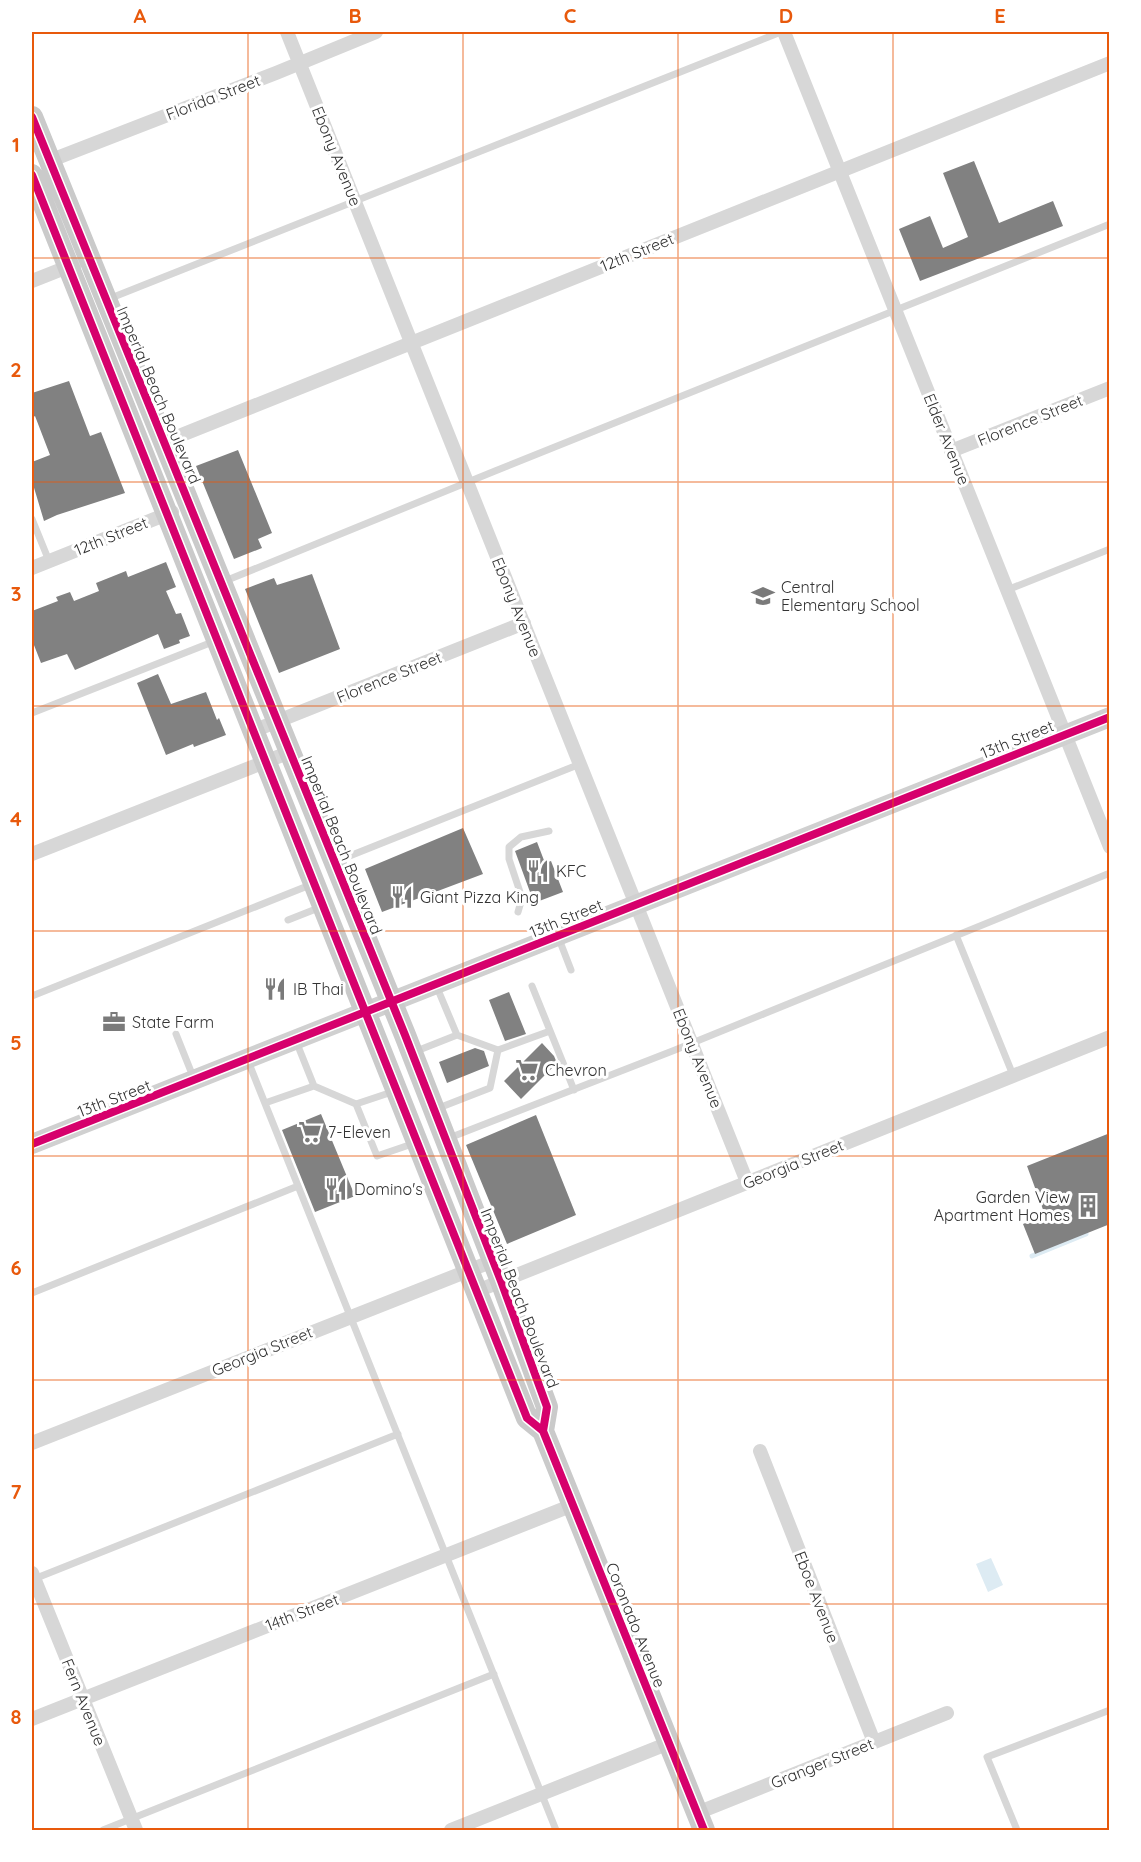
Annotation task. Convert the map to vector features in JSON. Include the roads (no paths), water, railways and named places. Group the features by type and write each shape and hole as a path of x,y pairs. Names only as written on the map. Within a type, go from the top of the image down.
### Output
{"main road":[{"name":"Imperial Beach Boulevard","path":"32,117 49,161 78,262 167,514 527,1418 543,1431 547,1407 497,1271 392,1003 190,504 105,300 78,262 32,175"},
{"name":"13th Street","path":"32,1144 1110,717"},
{"name":"Coronado Avenue","path":"543,1431 700,1822"}],"street":[{"name":"Ebony Avenue","path":"287,32 747,1182"},
{"name":"Florida Street","path":"49,161 376,32"},
{"name":"Elder Avenue","path":"783,32 1110,847"},
{"name":"12th Street","path":"164,442 1110,63"},
{"path":"32,281 78,262"},
{"name":"Florence Street","path":"951,451 1110,388"},
{"name":"12th Street","path":"32,568 190,504"},
{"name":"Florence Street","path":"253,731 524,623"},
{"path":"32,854 290,752"},
{"name":"Georgia Street","path":"32,1443 468,1270 497,1271 747,1182 1110,1037"},
{"name":"Georgia Street","path":"477,1291 497,1271"},
{"name":"Eboe Avenue","path":"760,1451 874,1742"},
{"name":"14th Street","path":"32,1719 573,1505"},
{"name":"Fern Avenue","path":"32,1577 133,1825"},
{"name":"Granger Street","path":"700,1822 874,1742 947,1713"},
{"path":"451,1830 669,1743"}],"lane":[{"path":"105,300 783,32"},
{"path":"222,583 467,482 1110,224"},
{"path":"32,519 49,561"},
{"path":"1007,590 1110,549"},
{"path":"32,713 217,640"},
{"path":"335,862 580,764"},
{"path":"518,912 522,898 509,859 509,847 521,837 549,831"},
{"path":"445,1140 692,1044 1110,873"},
{"path":"32,996 315,883"},
{"path":"288,920 324,906"},
{"path":"956,935 1013,1076"},
{"path":"558,936 571,970"},
{"path":"436,985 457,1035"},
{"path":"532,986 574,1090"},
{"path":"412,1053 457,1035 498,1050 550,1031"},
{"path":"176,1034 195,1081"},
{"path":"295,1041 314,1086"},
{"path":"434,1109 490,1088 498,1050"},
{"path":"248,1060 556,1830"},
{"path":"265,1103 314,1086 356,1104 397,1090"},
{"path":"356,1104 376,1156 417,1142"},
{"path":"32,1293 297,1186"},
{"path":"32,1577 398,1434"},
{"path":"103,1830 133,1825 494,1674"},
{"path":"1017,1830 987,1757 1110,1710"}],"waterway":[{"path":"1032,1256 1086,1234"}],"place":[{"name":"Central Elementary School","path":"763,596"},
{"name":"KFC","path":"538,871"},
{"name":"Giant Pizza King","path":"402,897"},
{"name":"IB Thai","path":"275,989"},
{"name":"State Farm","path":"114,1022"},
{"name":"Chevron","path":"527,1070"},
{"name":"7-Eleven","path":"310,1132"},
{"name":"Domino's","path":"336,1189"},
{"name":"Garden View Apartment Homes","path":"1088,1206"}]}
